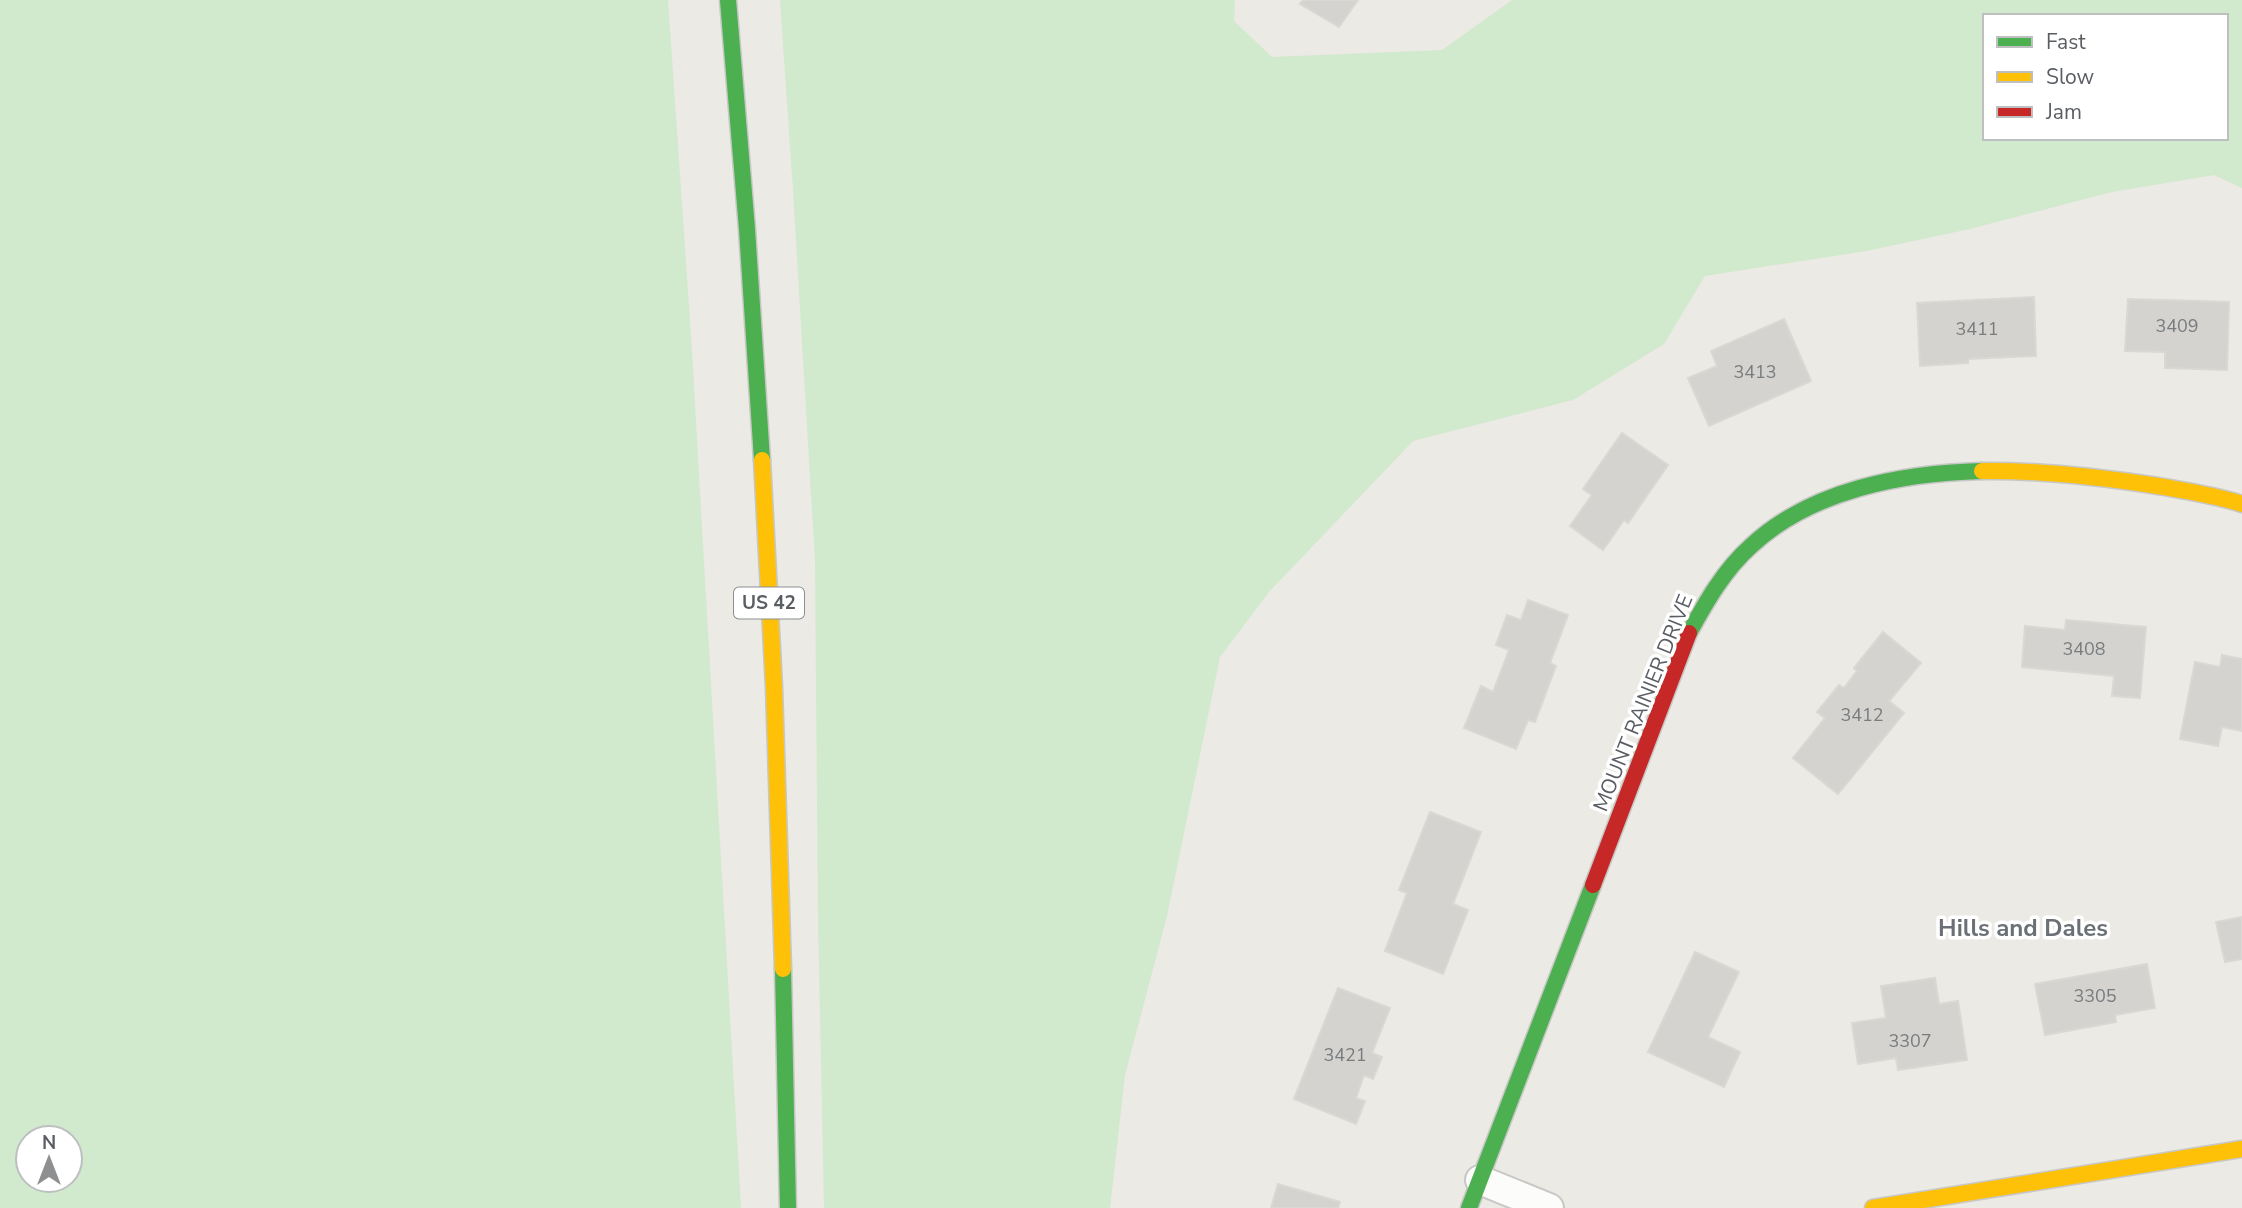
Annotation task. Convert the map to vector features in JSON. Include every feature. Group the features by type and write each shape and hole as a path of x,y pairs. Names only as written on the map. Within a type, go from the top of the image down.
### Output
{"street":[{"name":"US 42","path":"728,0 768,555 782,917 788,1208"},
{"name":"MOUNT RAINIER DRIVE","path":"1469,1208 1689,633 1713,589 1743,552 1792,516 1819,502 1854,490 1927,474 2020,471 2113,478 2242,504"},
{"path":"1873,1208 2242,1149"},
{"path":"1480,1180 1549,1208"}],"green space":[{"path":"0,0 668,0 691,335 741,1208 0,1208"},
{"path":"780,0 1235,0 1234,21 1272,57 1442,50 1512,0 2242,0 2242,188 2214,175 2112,192 1970,229 1866,251 1705,276 1664,344 1573,400 1413,441 1269,592 1220,657 1167,916 1125,1075 1110,1208 824,1208 815,561"}],"building":[{"path":"1303,0 1358,0 1339,27 1300,4"},
{"path":"2034,297 2036,356 1968,359 1968,363 1920,366 1917,303"},
{"path":"2128,299 2229,302 2227,370 2165,368 2165,352 2125,351"},
{"path":"1784,319 1811,381 1709,426 1688,378 1717,366 1711,351"},
{"path":"1622,433 1668,465 1628,523 1624,520 1603,550 1570,526 1592,495 1583,489"},
{"path":"1528,600 1568,615 1550,663 1556,666 1535,722 1528,720 1516,749 1464,728 1481,686 1493,692 1509,650 1496,645 1507,615 1521,620"},
{"path":"2066,620 2146,627 2140,698 2112,696 2114,676 2022,667 2025,626 2065,630"},
{"path":"1883,632 1921,663 1889,701 1904,713 1838,794 1793,758 1825,718 1817,712 1839,685 1844,688 1857,671 1854,668"},
{"path":"2222,655 2242,659 2242,731 2222,727 2218,746 2180,739 2195,662 2220,667"},
{"path":"1430,812 1481,832 1453,904 1468,910 1443,974 1385,951 1407,893 1399,890"},
{"path":"2242,917 2242,959 2225,962 2216,922"},
{"path":"1695,952 1739,972 1708,1037 1740,1052 1724,1087 1648,1052"},
{"path":"2147,964 2155,1008 2115,1015 2116,1022 2045,1035 2035,984"},
{"path":"1935,978 1939,1004 1958,1001 1967,1060 1898,1070 1896,1058 1858,1064 1852,1023 1886,1018 1881,986"},
{"path":"1338,988 1390,1008 1372,1053 1382,1057 1373,1079 1364,1075 1356,1098 1365,1101 1356,1124 1294,1099"},
{"path":"1278,1184 1340,1202 1338,1208 1271,1208"}],"traffic: fast":[{"path":"728,0 762,460"},
{"path":"1689,633 1716,587 1741,555 1775,527 1801,511 1829,498 1890,481 1952,472 1982,471"},
{"path":"1469,1208 1593,885"},
{"path":"783,969 788,1208"}],"traffic: slow":[{"path":"762,460 774,687 783,969"},
{"path":"1982,471 2048,473 2114,480 2158,486 2242,504"},
{"path":"1873,1208 2242,1149"}],"traffic: jam":[{"path":"1593,885 1689,633"}],"district":[{"name":"Hills and Dales","path":"2023,928"}]}
